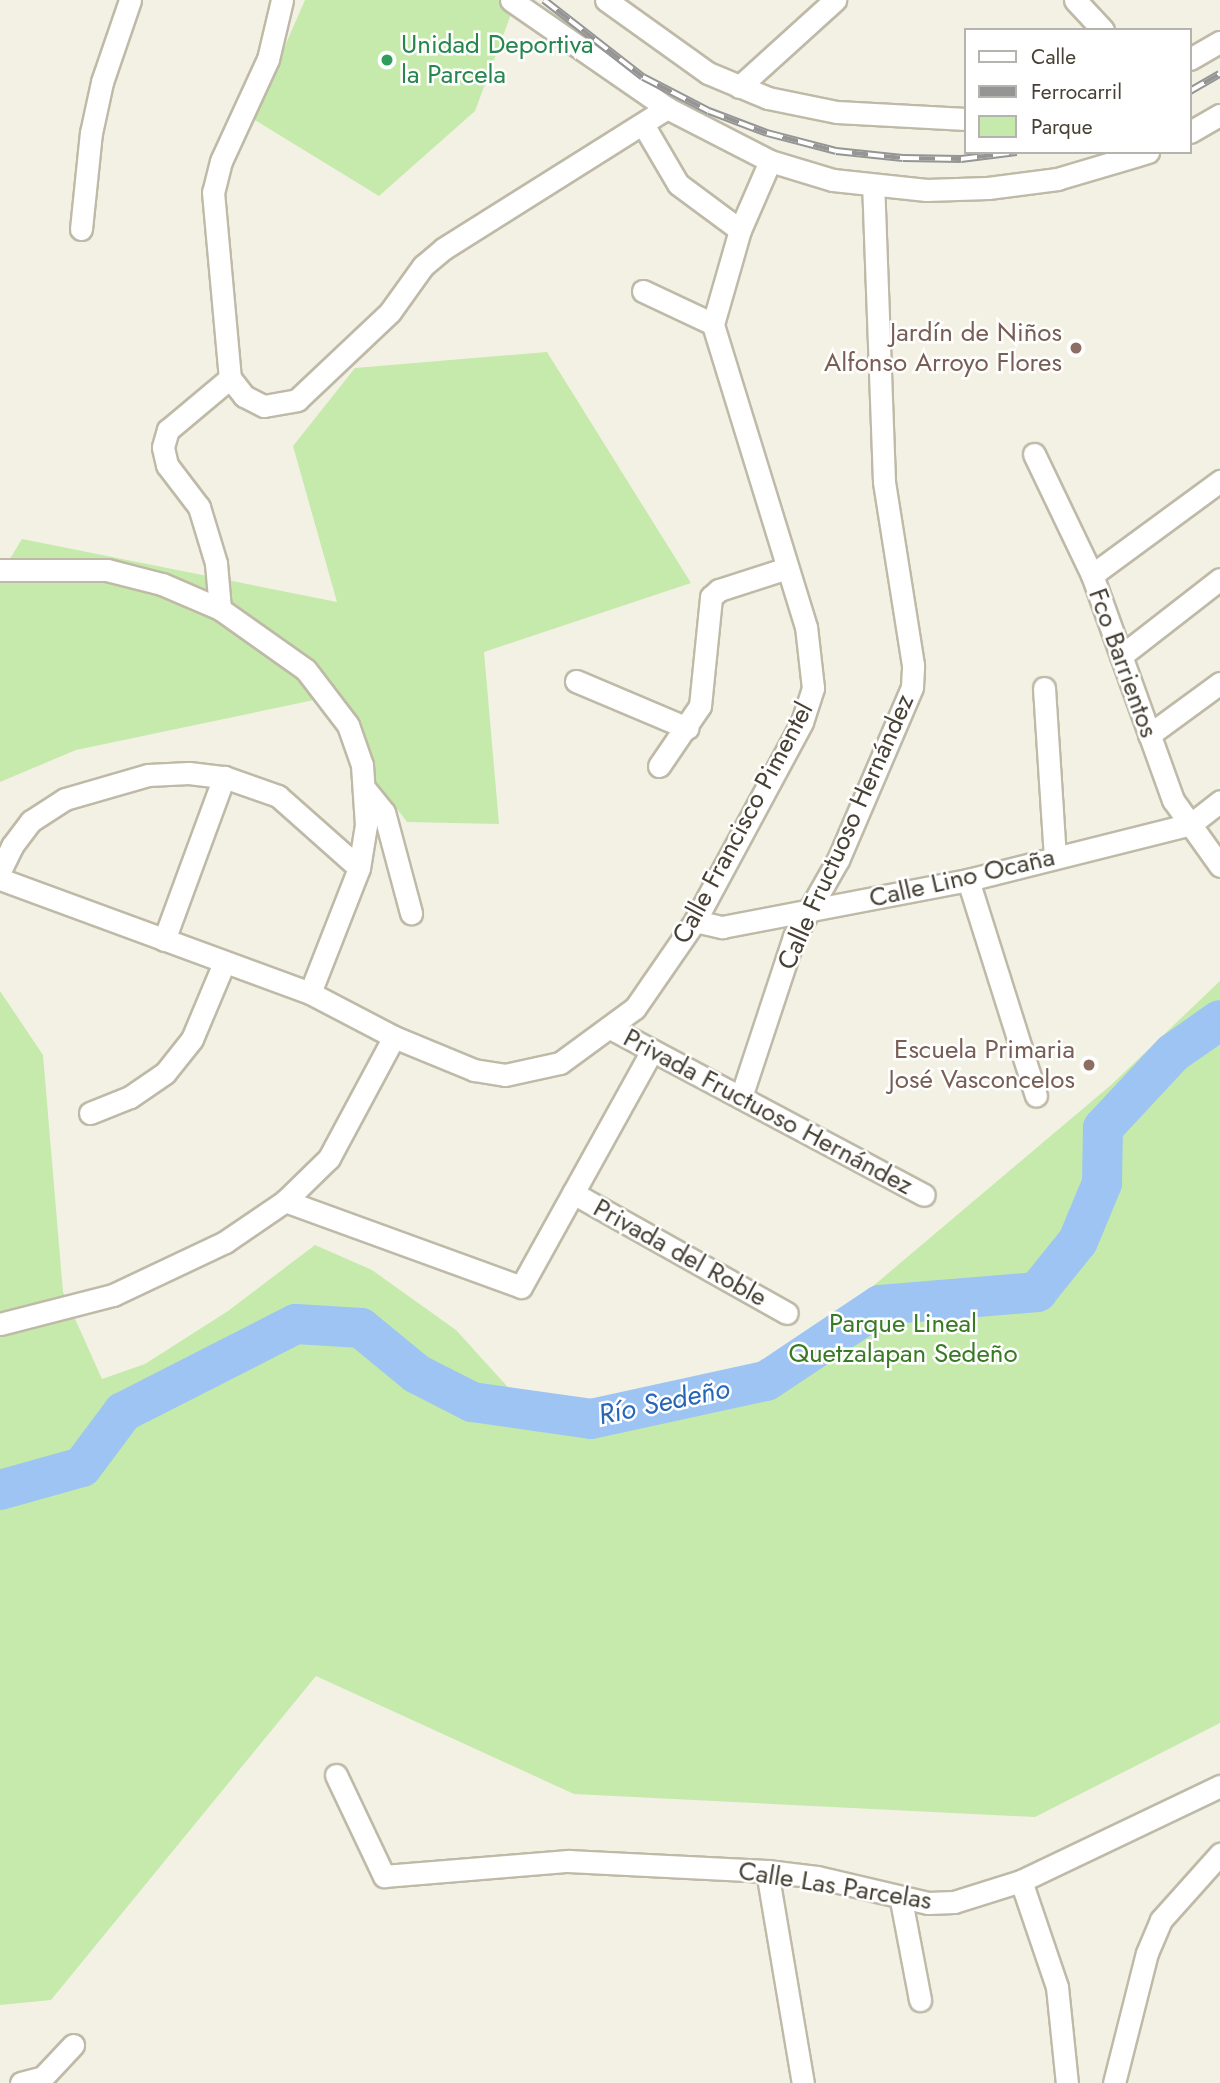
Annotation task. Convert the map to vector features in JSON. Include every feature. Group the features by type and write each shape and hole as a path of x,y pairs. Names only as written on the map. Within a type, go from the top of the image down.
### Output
{"street":[{"path":"81,229 97,108 130,0"},
{"path":"282,0 268,59 212,192 230,378 244,396 264,406 297,400 390,312 423,265 443,249 644,126 667,108"},
{"path":"511,0 667,108 770,160 833,180 873,185 988,188 1057,179 1141,154"},
{"path":"606,0 673,52 738,87 837,112 964,119"},
{"path":"738,87 835,0"},
{"path":"1075,0 1101,28"},
{"path":"1192,58 1220,42"},
{"path":"1192,131 1220,115"},
{"path":"644,126 678,184 740,230"},
{"path":"643,291 713,324 740,230 770,160"},
{"name":"Calle Fructuoso Hernández","path":"741,1097 794,937 838,860 912,687 913,665 884,481 873,185"},
{"name":"Calle Francisco Pimentel","path":"1,869 164,940 310,993 394,1037 474,1069 505,1075 560,1063 612,1030 658,980 695,921 802,722 813,688 806,628 713,324"},
{"path":"220,609 216,563 199,507 167,465 163,447 169,429 230,378"},
{"name":"Fco Barrientos","path":"1034,454 1092,575 1172,800 1220,866"},
{"path":"1092,575 1220,481"},
{"path":"659,766 687,728 704,692 711,597 719,590 787,568"},
{"path":"0,570 107,570 162,584 220,609 306,670 348,724 366,790 359,868 310,993"},
{"path":"1121,656 1220,579"},
{"path":"576,681 687,728"},
{"path":"1149,735 1220,683"},
{"path":"1044,688 1055,857"},
{"path":"1,869 31,821 65,799 148,775 224,777 278,796 359,868"},
{"path":"164,940 224,777"},
{"path":"366,790 384,812 411,913"},
{"name":"Calle Lino Ocaña","path":"695,921 722,927 968,880 1191,824 1220,801"},
{"path":"968,880 1037,1096"},
{"path":"90,1113 130,1097 164,1073 192,1039 224,963"},
{"name":"Privada Fructuoso Hernández","path":"612,1030 924,1195"},
{"path":"0,1324 113,1295 225,1242 285,1201 329,1158 394,1037"},
{"path":"285,1201 521,1287 652,1051"},
{"name":"Privada del Roble","path":"573,1194 787,1313"},
{"name":"Calle Las Parcelas","path":"336,1775 384,1876 568,1861 767,1871 817,1877 901,1900 954,1902 1021,1881 1220,1786"},
{"path":"1114,2083 1147,1953 1161,1920 1220,1854"},
{"path":"767,1871 803,2083"},
{"path":"1021,1881 1057,1987 1067,2083"},
{"path":"901,1900 920,2000"},
{"path":"22,2083 43,2077 72,2045"}],"green space":[{"name":"Unidad Deportiva la Parcela","path":"305,0 503,0 513,9 475,111 379,196 253,119"},
{"path":"547,352 691,583 484,652 499,824 407,822 314,700 76,750 0,782 0,575 22,539 337,602 293,446 355,368"},
{"name":"Parque Lineal Quetzalapan Sedeño","path":"1220,981 1220,1723 1035,1817 574,1794 316,1676 51,2000 0,2005 0,991 43,1055 63,1292 102,1379 145,1364 228,1311 315,1245 372,1270 456,1330 535,1417 572,1420 663,1405 767,1368 866,1292 1111,1085"}],"waterway":[{"name":"Río Sedeño","path":"0,1490 82,1467 123,1412 296,1324 361,1328 417,1374 472,1402 591,1419 766,1381 880,1305 1037,1292 1078,1241 1102,1183 1103,1128 1173,1053 1220,1020"}],"railway":[{"path":"544,0 643,77 709,111 767,133 836,151 903,158 961,159 1001,154"},
{"path":"1192,90 1220,74"}],"place":[{"name":"Unidad Deportiva la Parcela","path":"387,60"},
{"name":"Jardín de Niños Alfonso Arroyo Flores","path":"1076,348"},
{"name":"Escuela Primaria José Vasconcelos","path":"1089,1065"}]}
